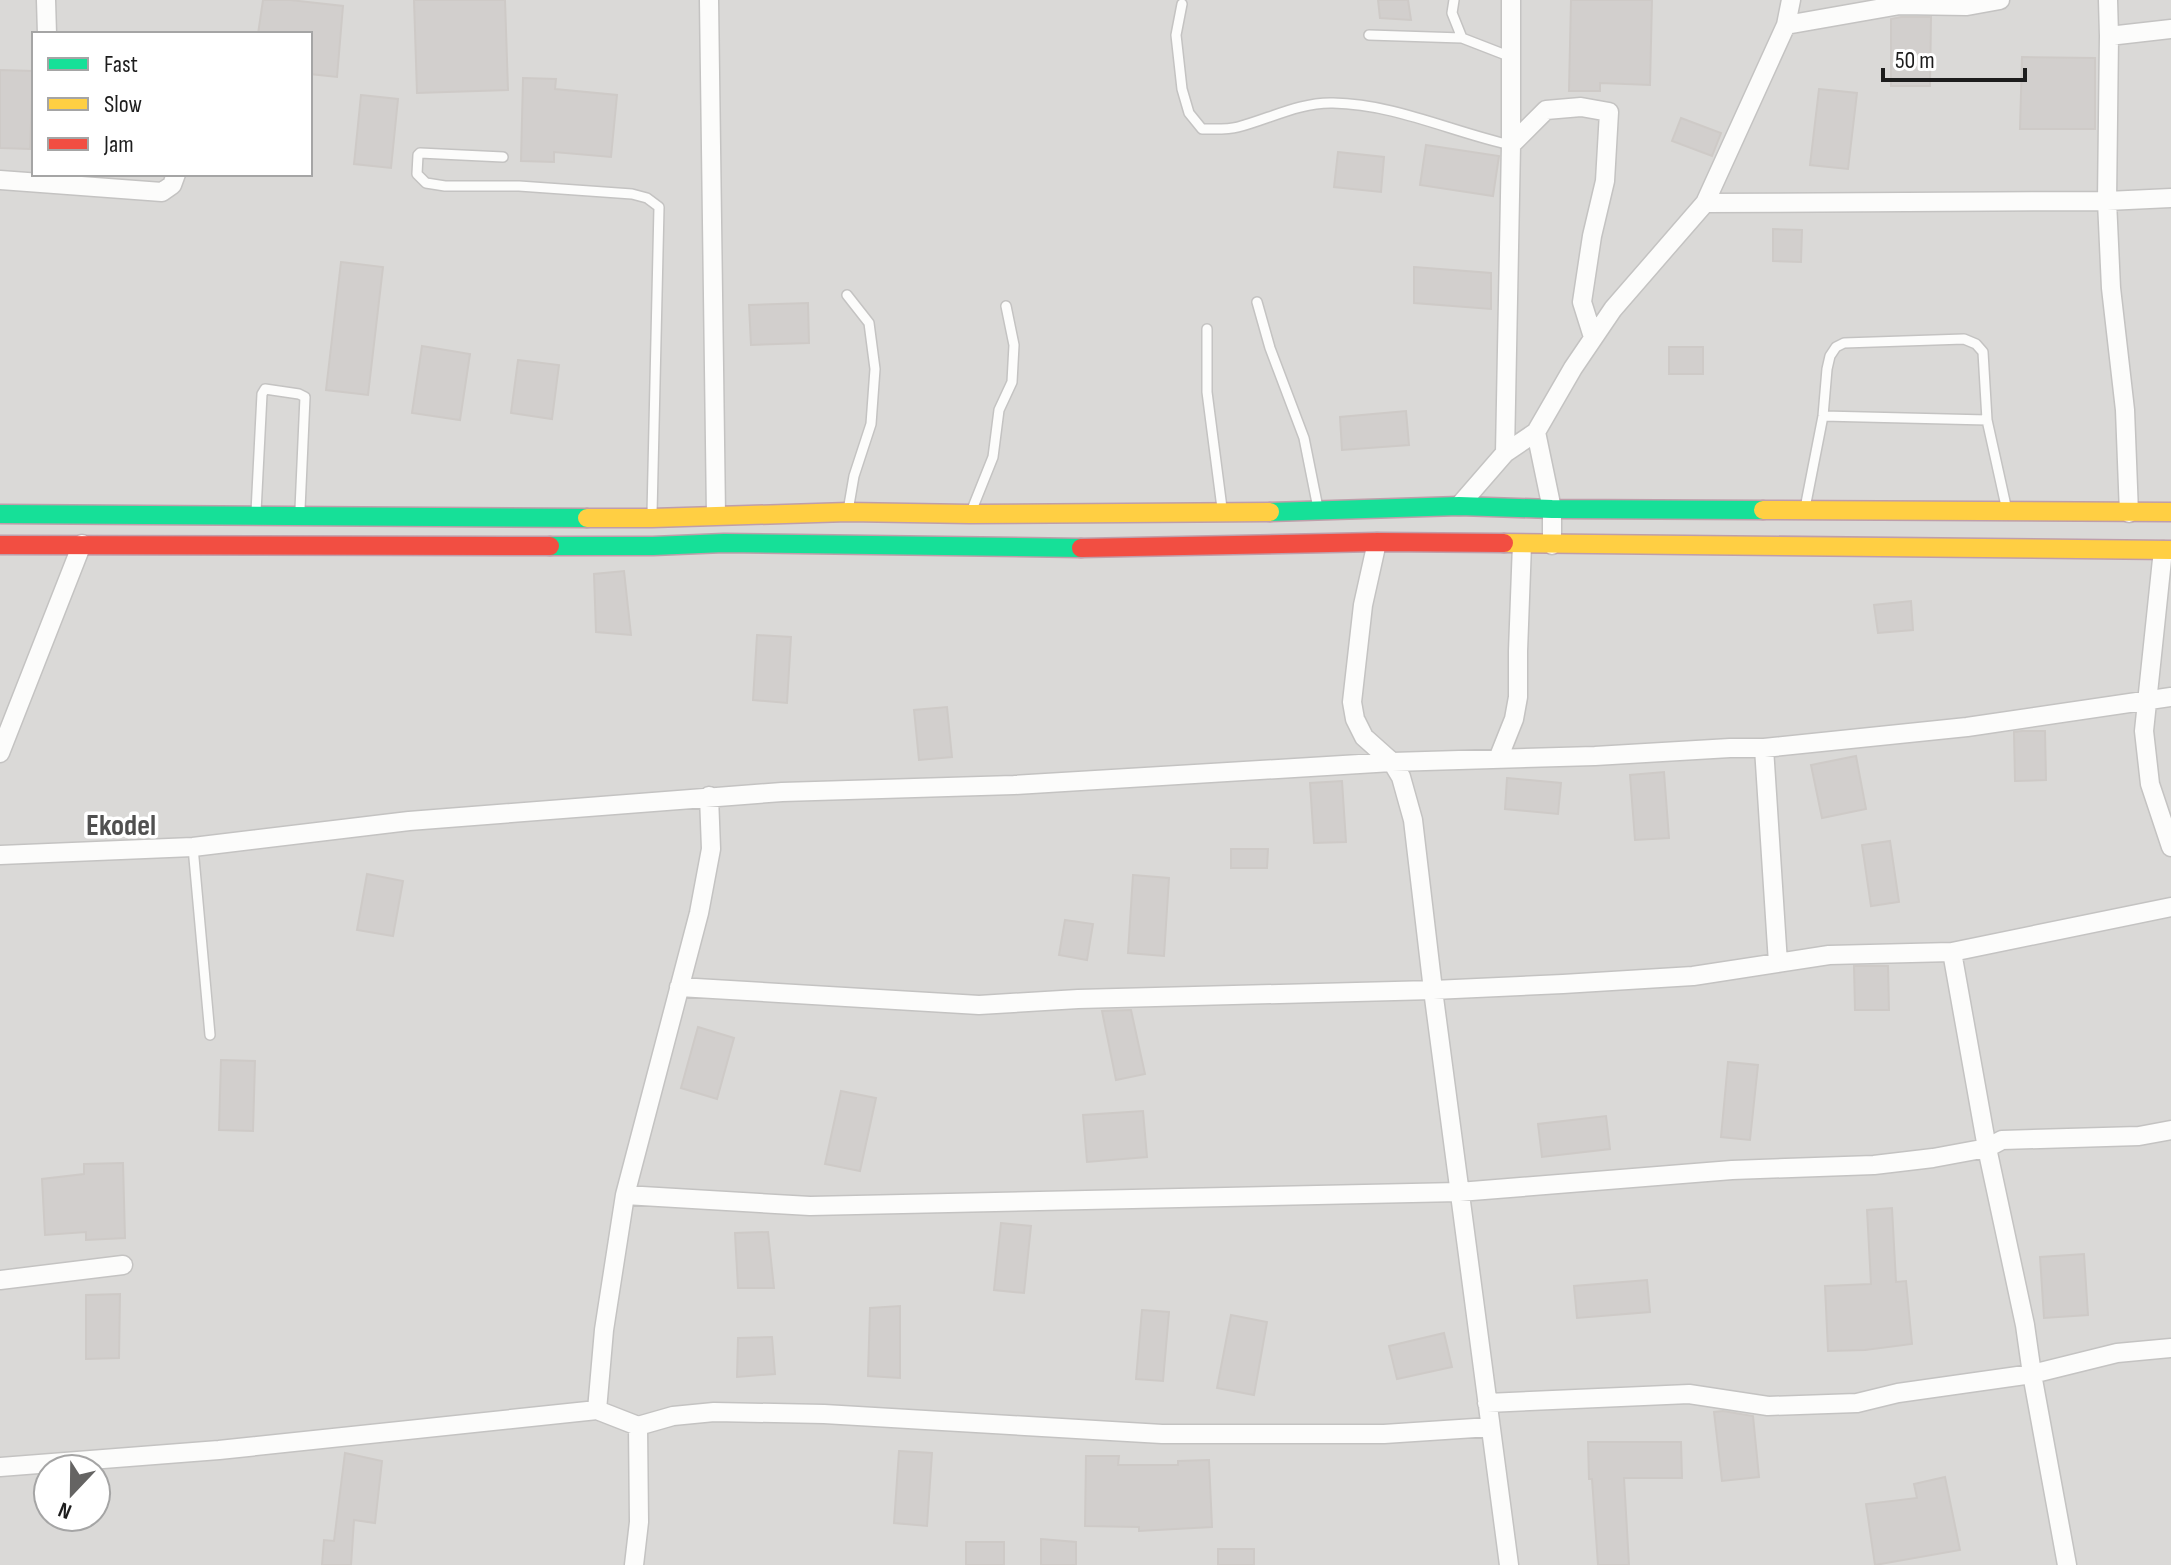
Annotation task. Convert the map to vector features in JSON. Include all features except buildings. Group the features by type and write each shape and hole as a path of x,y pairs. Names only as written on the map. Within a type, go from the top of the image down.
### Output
{"highway":[{"path":"0,514 652,518 848,512 1319,512 1459,506 2171,512"},
{"path":"0,545 653,546 724,543 1097,548 1377,542 2167,550"}],"street":[{"path":"46,0 47,32"},
{"path":"709,0 716,515"},
{"path":"1505,453 1511,0"},
{"path":"1459,506 1505,453 1536,432 1573,368 1613,309 1705,203 1786,25 1791,0"},
{"path":"1786,25 1900,5 1967,6 2000,0"},
{"path":"2108,0 2107,201 2111,288 2125,410 2129,513"},
{"path":"2109,36 2171,29"},
{"path":"1511,145 1546,110 1581,107 1609,112 1605,181 1592,236 1582,302 1593,337"},
{"path":"0,180 53,178 162,192 172,185 175,176"},
{"path":"1705,203 2171,198"},
{"path":"1536,432 1552,509 1552,545"},
{"path":"1377,542 1363,605 1352,702 1355,719 1364,737 1392,762 1401,777 1413,820 1459,1192 1511,1564"},
{"path":"0,753 82,544"},
{"path":"1498,759 1514,719 1518,697 1522,544"},
{"path":"2167,550 2144,731 2150,784 2171,847"},
{"path":"0,855 193,847 409,821 709,796 1014,785 1392,762 1764,748 1967,727 2171,697"},
{"path":"1764,748 1778,963"},
{"path":"597,1410 604,1330 625,1195 699,913 711,849 709,796"},
{"path":"679,987 979,1005 1078,999 1433,990 1693,976 1829,955 1952,952 2171,907"},
{"path":"1952,952 1987,1148 2025,1325 2067,1565"},
{"path":"625,1195 810,1206 1459,1192 1732,1170 1874,1165 1987,1148 2002,1140 2139,1136 2171,1130"},
{"path":"0,1280 123,1265"},
{"path":"1487,1403 1689,1394 1768,1406 1857,1403 1898,1393 2032,1374 2117,1353 2171,1348"},
{"path":"0,1467 219,1450 597,1410 638,1426 673,1416 714,1412 824,1414 1162,1434 1384,1434 1490,1427"},
{"path":"634,1565 639,1522 638,1426"}],"lane":[{"path":"1454,0 1452,13 1462,38"},
{"path":"1182,4 1176,35 1182,89 1189,113 1202,129 1235,128 1295,108 1331,102 1383,109 1511,145"},
{"path":"1369,35 1462,38 1511,57"},
{"path":"503,157 420,153 417,174 426,183 445,186 519,186 632,194 647,198 659,207 652,518"},
{"path":"847,295 869,323 875,369 871,424 854,476 848,512"},
{"path":"1257,302 1270,348 1304,438 1319,512"},
{"path":"970,514 993,457 999,410 1012,382 1014,345 1006,306"},
{"path":"1207,329 1207,392 1222,511"},
{"path":"1804,511 1823,416 1827,369 1836,347 1844,343 1964,339 1976,344 1983,352 1987,420 2007,512"},
{"path":"256,516 262,394 265,389 305,397 299,517"},
{"path":"1823,416 1987,420"},
{"path":"193,847 210,1035"}],"shaded area":[{"path":"0,0 2171,0 2171,1565 0,1565"}],"traffic: fast":[{"path":"1270,512 1459,506 1763,510"},
{"path":"0,514 587,518"},
{"path":"550,546 724,543 1081,548"}],"traffic: slow":[{"path":"1763,510 2171,512"},
{"path":"587,518 848,512 1270,512"},
{"path":"1504,543 2171,550"}],"traffic: jam":[{"path":"1081,548 1377,542 1504,543"},
{"path":"0,545 550,546"}],"district":[{"name":"Ekodel","path":"121,825"}]}
